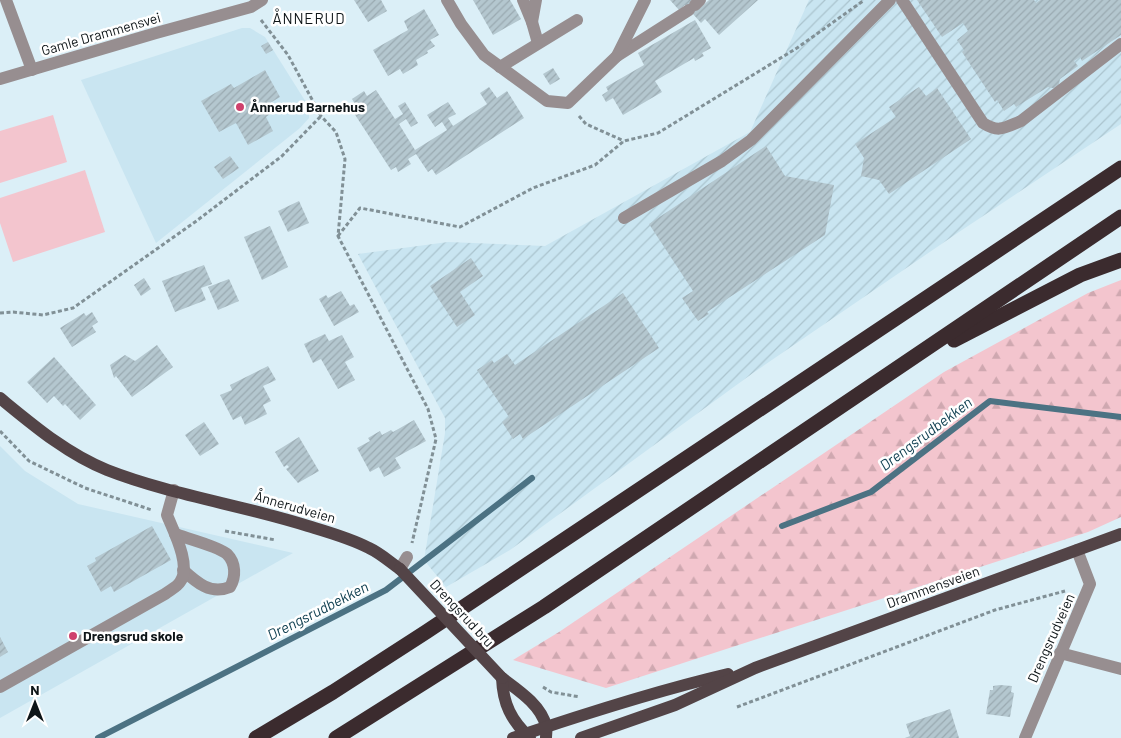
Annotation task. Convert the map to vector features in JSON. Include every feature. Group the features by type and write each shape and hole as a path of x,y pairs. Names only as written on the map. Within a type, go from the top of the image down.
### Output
{"highway":[{"path":"256,738 333,692 426,632 1121,168"},
{"path":"336,738 544,607 1121,217"},
{"path":"897,369 1080,275 1121,260"}],"main road":[{"name":"Ånnerudveien","path":"0,398 51,439 78,456 106,469 333,534 369,548 400,569"},
{"name":"Drammensveien","path":"581,738 675,705 755,668 1121,534"},
{"name":"Drengsrud bru","path":"400,569 502,678 520,691 538,709 546,732"},
{"name":"Drammensveien","path":"513,738 546,732 669,688 755,668"},
{"path":"502,678 503,697 512,716 528,736"}],"street":[{"name":"Gamle Drammensvei","path":"6,0 32,70"},
{"name":"Gamle Drammensvei","path":"0,79 156,33 251,8 262,0"},
{"path":"447,0 461,24 484,55 548,101 568,103 617,56 695,5"},
{"path":"523,0 538,43"},
{"path":"532,22 536,0"},
{"path":"617,56 645,0"},
{"path":"902,0 983,123 994,129 1002,129 1021,121 1121,44"},
{"path":"624,218 722,161 752,140 887,3"},
{"path":"500,67 577,20"},
{"path":"0,687 165,594 179,583 183,570 180,544 167,515 174,490"},
{"path":"175,534 226,553 232,562 235,578 230,587 220,591 198,584 183,570"},
{"name":"Drengsrudveien","path":"1025,738 1090,584 1077,550"},
{"path":"400,569 407,557"},
{"path":"1060,654 1121,669"}],"path":[{"path":"338,236 360,208 460,227 533,188 595,165 624,141 658,133 797,48 864,0"},
{"path":"259,17 288,55 321,116 336,132 345,159 338,236 428,409 436,439 415,536 407,557"},
{"path":"568,103 586,124 624,141"},
{"path":"0,314 13,312 43,316 73,308 195,222 282,156 321,116"},
{"path":"737,707 995,610 1065,591"},
{"path":"542,687 551,692 585,698"}],"shaded area":[{"path":"809,0 1121,0 1121,124 753,373 510,550 446,587 424,560 445,433 445,418 358,254 448,242 545,246 750,132"},
{"path":"242,28 250,28 265,37 309,107 309,118 300,128 156,243 81,80"},
{"name":"Drengsrud skole","path":"0,446 25,471 78,504 293,553 0,718"}],"green space":[{"path":"53,115 67,162 0,183 0,131"},
{"path":"85,170 105,232 13,262 0,223 0,198"},
{"path":"1121,280 1121,517 1088,532 606,688 513,660 559,632 944,372 1088,293"}],"building":[{"path":"354,0 381,0 387,11 368,22"},
{"path":"473,0 510,0 521,19 493,35"},
{"path":"670,0 691,0 699,9 709,0 758,0 719,35 705,19 701,23 685,5 679,10"},
{"path":"917,0 1034,0 1036,3 1040,0 1121,0 1121,35 1082,61 1080,57 1074,61 1078,66 1060,79 1058,89 1048,87 1016,107 1014,104 1004,111 997,100 995,102 962,52 964,50 957,40 968,31 963,23 942,37"},
{"path":"424,9 439,35 430,40 435,46 416,60 418,65 403,74 400,69 388,76 373,50 408,30 404,21"},
{"path":"695,20 711,48 702,53 704,56 695,61 694,58 655,81 662,92 623,115 613,98 606,102 602,95 608,91 606,87 644,65 638,53"},
{"path":"268,42 273,50 266,54 261,46"},
{"path":"553,68 560,79 550,85 543,74"},
{"path":"265,70 280,97 265,106 270,114 266,117 273,131 248,145 236,123 219,132 201,101 231,84 234,88"},
{"path":"489,87 497,98 507,91 524,118 436,175 432,169 428,172 416,154 408,159 411,164 398,172 396,167 391,170 350,107 355,104 352,99 364,91 367,96 376,90 395,119 403,114 398,106 405,102 418,123 411,127 406,119 399,124 415,150 447,130 442,122 435,127 427,115 448,102 456,114 448,118 453,126 487,104 480,93"},
{"path":"919,87 926,96 937,88 971,139 889,194 879,180 861,176 864,158 855,144 896,117 889,107"},
{"path":"766,146 785,176 834,185 825,235 707,312 709,314 698,321 682,298 693,291 649,224"},
{"path":"230,156 239,168 223,179 214,167"},
{"path":"299,201 309,223 288,232 278,211"},
{"path":"270,226 288,267 262,280 244,237"},
{"path":"471,258 483,276 460,292 475,315 457,327 430,286"},
{"path":"204,265 212,284 201,288 206,300 175,312 162,281"},
{"path":"144,278 151,289 141,296 134,285"},
{"path":"229,279 239,301 218,310 208,287"},
{"path":"341,291 350,306 354,304 359,312 334,326 319,299 326,295 328,298"},
{"path":"623,293 659,348 523,439 520,434 513,439 502,422 509,417 477,370 492,360 494,363 507,354 515,365"},
{"path":"92,312 98,322 92,326 96,332 72,347 60,328 84,313 86,316"},
{"path":"325,334 329,341 342,335 354,357 345,362 355,380 338,389 321,359 313,363 304,344"},
{"path":"157,345 173,367 132,397 116,376 114,378 110,365 125,355 135,361"},
{"path":"54,357 96,405 80,420 65,404 63,406 54,396 47,403 27,382"},
{"path":"268,366 276,380 263,386 271,401 263,405 267,414 245,425 241,416 233,420 220,395 232,390 230,385"},
{"path":"414,420 426,441 395,458 401,468 384,477 379,467 370,472 357,448 370,441 368,438 380,431 382,435 391,430 393,432"},
{"path":"204,422 219,444 200,456 185,435"},
{"path":"299,437 319,471 298,483 286,469 289,467 287,465 284,467 275,452"},
{"path":"152,526 171,560 114,592 111,586 101,592 87,566 96,561 95,558"},
{"path":"0,637 8,652 0,657"},
{"path":"993,686 1012,686 1011,692 1014,693 1010,717 986,714 990,690 993,690"},
{"path":"950,709 959,738 905,738 910,736 906,724"}],"waterway":[{"name":"Drengsrudbekken","path":"782,526 871,492 990,401 1121,417"},
{"name":"Drengsrudbekken","path":"98,738 386,590 532,478"}],"place":[{"name":"Ånnerud Barnehus","path":"240,107"},
{"name":"Drengsrud skole","path":"73,636"}],"district":[{"name":"ÅNNERUD","path":"309,19"}]}
